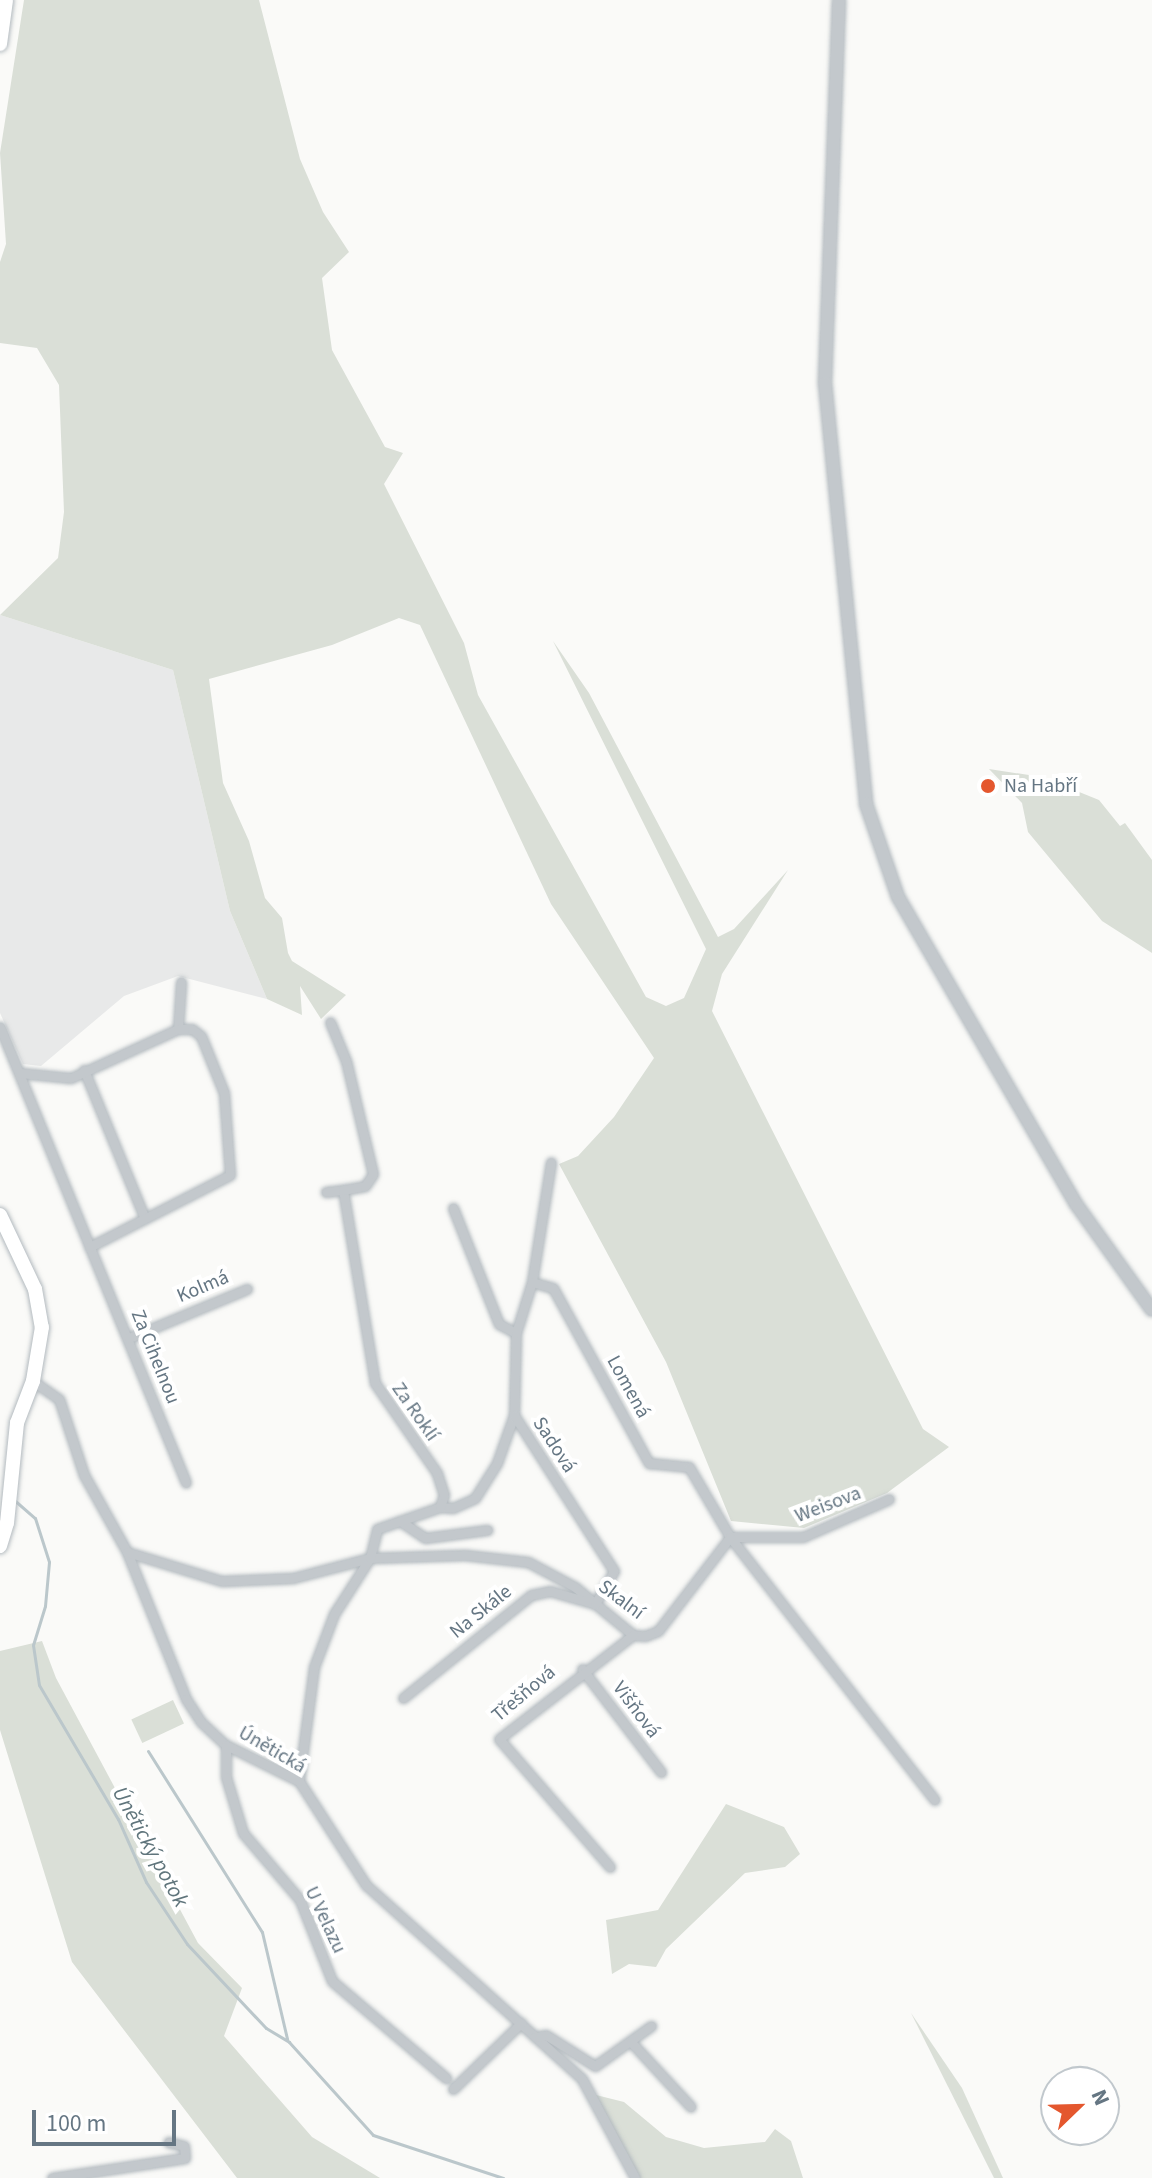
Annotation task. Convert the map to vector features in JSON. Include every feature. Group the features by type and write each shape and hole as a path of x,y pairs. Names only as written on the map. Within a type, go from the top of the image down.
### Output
{"main road":[{"path":"0,44 6,0"},
{"path":"0,1215 21,1255 40,1310 41,1348 33,1381 17,1423 7,1523 0,1546"}],"street":[{"path":"839,0 825,383 866,804 898,897 1076,1204 1114,1264 1152,1310"},
{"path":"178,1029 181,982"},
{"path":"326,1192 365,1186 373,1174 346,1061 330,1022"},
{"name":"Za Cihelnou","path":"0,1027 186,1482"},
{"path":"20,1073 71,1078 178,1029 201,1036 224,1093 233,1164 230,1175 144,1216 89,1247"},
{"path":"84,1070 144,1216"},
{"path":"453,1208 499,1324 516,1333 532,1282 551,1162"},
{"name":"Za Roklí","path":"343,1190 375,1383 437,1473 444,1495 440,1507"},
{"name":"Lomená","path":"532,1282 553,1288 649,1463 689,1467 730,1537"},
{"name":"Kolmá","path":"129,1338 247,1289"},
{"name":"Sadová","path":"516,1333 514,1415 614,1571 595,1604"},
{"name":"Únětická","path":"33,1381 59,1399 84,1475 127,1552 186,1699 226,1745 299,1781 366,1885 582,2079 635,2178"},
{"path":"299,1781 314,1667 344,1594 370,1558 377,1529 440,1507 453,1508 475,1498 497,1463 514,1415"},
{"name":"Weisova","path":"730,1537 803,1537 889,1499"},
{"path":"400,1521 425,1538 487,1530"},
{"path":"730,1537 935,1800"},
{"name":"Skalní","path":"127,1552 222,1581 293,1578 370,1558 465,1555 528,1562 595,1604 633,1635 658,1631 730,1537"},
{"name":"Na Skále","path":"403,1698 531,1595 550,1591 595,1604"},
{"name":"Třešňová","path":"610,1867 499,1739 582,1669 633,1635"},
{"name":"Višňová","path":"582,1669 661,1772"},
{"name":"U Velazu","path":"226,1745 226,1777 243,1833 300,1900 332,1981 446,2078"},
{"path":"453,2089 521,2023"},
{"path":"535,2037 546,2035 595,2066 651,2026"},
{"path":"631,2042 691,2107"},
{"path":"52,2178 185,2158 179,2141 168,2142"}],"shaded area":[{"path":"24,0 259,0 300,159 323,212 349,252 322,278 332,350 385,447 403,453 384,484 464,643 478,695 646,997 666,1006 684,998 706,949 553,641 589,693 718,937 734,929 788,870 722,974 712,1011 923,1429 949,1447 887,1493 804,1528 731,1521 666,1362 559,1164 578,1156 614,1117 654,1058 551,904 420,625 399,618 332,645 209,679 223,783 249,841 265,898 282,918 288,953 292,961 346,995 321,1019 300,986 302,1015 267,999 230,911 173,670 0,615 58,558 64,512 59,385 37,348 0,343 0,262 6,244 0,153"},
{"path":"0,615 173,670 230,911 267,999 178,976 124,996 41,1066 23,1064 0,1013"},
{"path":"989,769 1042,777 1099,800 1120,826 1125,823 1152,860 1152,953 1102,921 1028,832 1022,803"},
{"path":"42,1641 56,1678 198,1943 242,1988 224,2036 312,2137 380,2178 237,2178 72,1962 0,1730 0,1651"},
{"path":"173,1700 184,1724 142,1743 131,1719"},
{"path":"726,1804 784,1827 800,1854 785,1867 745,1873 666,1949 656,1967 629,1964 612,1974 606,1920 658,1910"},
{"path":"911,2013 962,2088 1003,2178 994,2178"},
{"path":"596,2095 624,2102 666,2137 704,2148 765,2142 775,2129 791,2141 803,2178 639,2178"}],"waterway":[{"name":"Únětický potok","path":"13,1499 35,1518 49,1562 45,1606 33,1645 39,1685 118,1819 146,1882 187,1944 266,2028 289,2042 373,2135 503,2178"},
{"path":"148,1751 262,1932 287,2039"}],"place":[{"name":"Na Habří","path":"988,786"}]}
